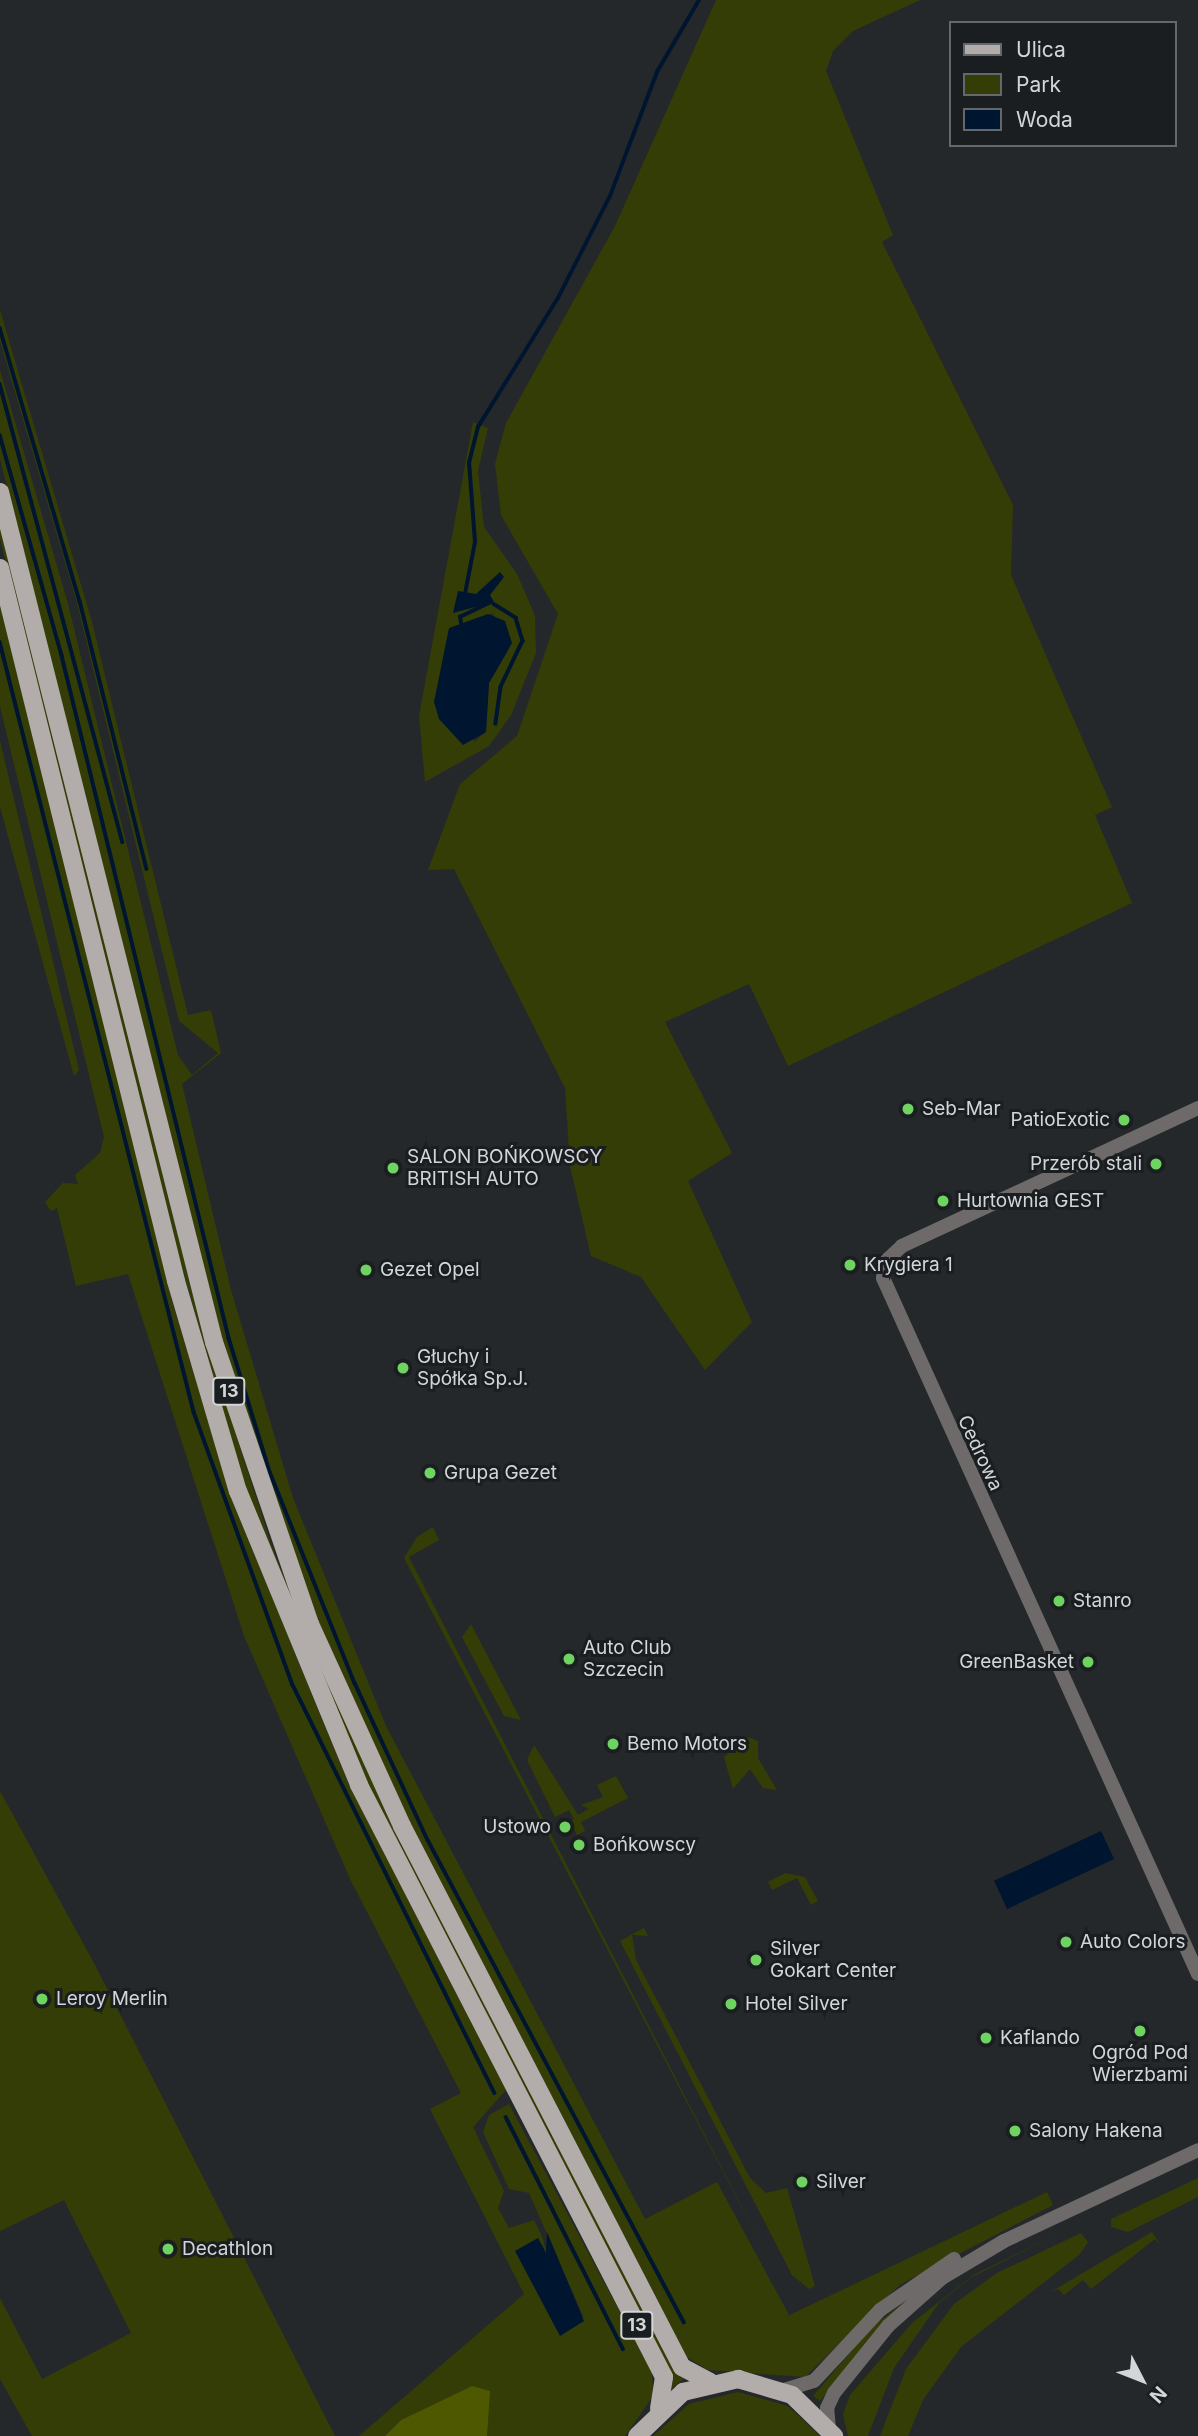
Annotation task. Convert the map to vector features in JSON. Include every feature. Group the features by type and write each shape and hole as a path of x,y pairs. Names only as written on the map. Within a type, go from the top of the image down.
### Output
{"main road":[{"name":"13","path":"0,492 214,1342 310,1624 402,1826 682,2367 710,2382"},
{"name":"13","path":"0,568 174,1273 238,1492 352,1770 664,2377 659,2409"},
{"path":"637,2436 659,2409 710,2382 748,2380 784,2390 832,2432"}],"street":[{"name":"Cedrowa","path":"1198,1108 902,1246 886,1263 883,1278 1198,1975"},
{"path":"832,2432 830,2398 904,2310 954,2269 1058,2214 1198,2150"},
{"path":"784,2390 814,2381 909,2286 1017,2227 1058,2214"}],"green space":[{"path":"716,0 920,0 853,31 833,51 826,71 893,235 882,242 1013,505 1011,575 1112,807 1095,815 1132,903 788,1066 749,984 665,1022 732,1153 688,1181 752,1322 705,1370 641,1277 591,1256 570,1166 565,1088 454,869 428,870 460,784 517,736 558,614 501,515 495,464 506,423 615,226"},
{"path":"0,310 92,622 188,1015 211,1010 221,1053 182,1084 231,1290 293,1498 386,1726 645,2219 717,2182 789,2315 752,2333 1047,2192 1053,2205 901,2284 805,2377 708,2370 687,2357 409,1821 328,1648 266,1483 208,1292 0,459 0,370 68,604 178,1055 192,1075 218,1053 179,1021 77,603 0,341"},
{"path":"473,422 488,428 478,471 484,527 517,574 535,616 536,653 511,715 489,746 425,782 419,716","holes":["493,613 509,649 489,683 486,732 474,742 448,631"]},
{"path":"0,513 211,1358 272,1546 291,1595 685,2378 672,2388 363,1777 246,1491 164,1205 0,539"},
{"path":"0,598 172,1301 231,1497 349,1785 506,2090 473,2127 504,2191 498,2208 509,2228 534,2220 542,2236 547,2255 542,2244 531,2277 584,2318 529,2193 509,2189 483,2132 489,2115 509,2104 652,2372 653,2396 625,2436 487,2436 472,2386 401,2420 385,2436 359,2436 524,2294 430,2109 461,2093 351,1881 244,1636 128,1274 76,1286 57,1208 51,1211 45,1202 63,1183 78,1184 75,1175 100,1153 104,1137 0,706"},
{"path":"0,741 79,1070 74,1076 0,807"},
{"path":"433,1527 439,1540 409,1557 774,2270 404,1558 417,1537"},
{"path":"471,1624 521,1720 504,1716 462,1637"},
{"path":"748,1737 758,1741 758,1758 777,1790 763,1788 750,1769 733,1789 724,1757"},
{"path":"534,1745 578,1815 589,1809 581,1805 603,1797 597,1785 616,1776 628,1798 581,1822 585,1831 577,1835 573,1827 563,1831 560,1827 574,1819 569,1810 555,1817 527,1760"},
{"path":"0,1791 95,1965 335,2436 32,2436 0,2379 0,2298 42,2379 131,2333 64,2200 0,2231"},
{"path":"785,1873 805,1877 818,1901 811,1905 797,1878 772,1890 768,1882"},
{"path":"644,1928 648,1936 632,1935 636,1960 750,2178 766,2193 787,2188 815,2286 809,2289 792,2275 620,1941"},
{"path":"1198,2178 1198,2197 1128,2232 1111,2227 1111,2219"},
{"path":"1066,2230 972,2277 939,2303 894,2368 868,2436 848,2436 843,2414 850,2395 912,2323 975,2274"},
{"path":"1152,2232 1161,2245 1155,2239 1091,2289 1083,2280 1064,2295 1058,2289 1049,2293"},
{"path":"1081,2233 1088,2242 1079,2255 961,2347 923,2400 908,2436 880,2436 906,2369 954,2304 997,2273"},
{"path":"913,2295 820,2401 813,2396 872,2327"},
{"path":"472,2386 490,2391 487,2436 385,2436 401,2420"},
{"path":"738,2392 788,2406 820,2436 653,2436 689,2404"}],"water":[{"path":"500,572 504,577 490,595 494,602 453,613 458,591 476,594"},
{"path":"488,614 505,621 512,643 489,683 486,732 463,745 439,719 434,702 449,628"},
{"path":"1101,1831 1114,1859 1007,1909 994,1881"},
{"path":"547,2232 584,2321 560,2336 515,2251 538,2238 546,2253"}],"waterway":[{"path":"465,594 475,542 469,463 478,427 558,298 610,196 657,72 699,0"},
{"path":"0,328 80,601 147,869"},
{"path":"0,384 123,842"},
{"path":"0,435 62,656 229,1338 270,1472 355,1683 428,1840 684,2322"},
{"path":"461,623 460,617 491,602"},
{"path":"494,604 516,618 523,641 501,687 496,724"},
{"path":"0,642 194,1412 293,1685 495,2093"},
{"path":"506,2117 623,2349"}],"place":[{"name":"Seb-Mar","path":"908,1109"},
{"name":"PatioExotic","path":"1124,1120"},
{"name":"Przerób stali","path":"1156,1164"},
{"name":"SALON BOŃKOWSCY BRITISH AUTO","path":"393,1168"},
{"name":"Hurtownia GEST","path":"943,1201"},
{"name":"Krygiera 1","path":"850,1265"},
{"name":"Gezet Opel","path":"366,1270"},
{"name":"Głuchy i Spółka Sp.J.","path":"403,1368"},
{"name":"Grupa Gezet","path":"430,1473"},
{"name":"Stanro","path":"1059,1601"},
{"name":"Auto Club Szczecin","path":"569,1659"},
{"name":"GreenBasket","path":"1088,1662"},
{"name":"Bemo Motors","path":"613,1744"},
{"name":"Ustowo","path":"565,1827"},
{"name":"Bońkowscy","path":"579,1845"},
{"name":"Auto Colors","path":"1066,1942"},
{"name":"Silver Gokart Center","path":"756,1960"},
{"name":"Leroy Merlin","path":"42,1999"},
{"name":"Hotel Silver","path":"731,2004"},
{"name":"Ogród Pod Wierzbami","path":"1140,2031"},
{"name":"Kaflando","path":"986,2038"},
{"name":"Salony Hakena","path":"1015,2131"},
{"name":"Silver","path":"802,2182"},
{"name":"Decathlon","path":"168,2249"}]}
